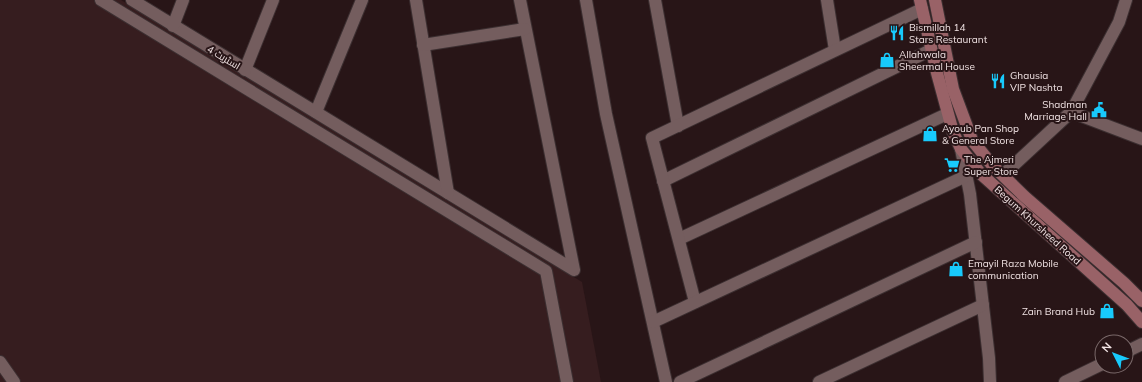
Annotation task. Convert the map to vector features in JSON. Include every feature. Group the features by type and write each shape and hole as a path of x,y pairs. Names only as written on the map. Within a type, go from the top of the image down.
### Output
{"main road":[{"name":"Begum Khursheed Road","path":"935,0 953,89 972,140 992,165 1124,283 1142,301"},
{"name":"Begum Khursheed Road","path":"921,4 931,50 948,114 953,132 961,149 981,174 1126,305 1142,322"},
{"path":"927,32 941,27"}],"street":[{"path":"101,0 546,271 568,382"},
{"name":"اسٹریٹ 4","path":"132,0 574,270 525,29"},
{"path":"173,26 183,0"},
{"path":"245,70 273,0"},
{"path":"316,112 362,0"},
{"path":"416,0 448,193"},
{"path":"423,44 525,29 520,0"},
{"path":"586,0 606,114 666,382"},
{"path":"655,0 678,126"},
{"path":"827,0 835,50"},
{"path":"1003,175 1071,112 1118,22 1126,0"},
{"path":"695,302 652,138 835,50 921,4"},
{"path":"663,181 931,50"},
{"path":"1071,112 1142,139"},
{"path":"679,239 948,114"},
{"path":"961,149 976,242 983,305 986,380"},
{"path":"653,322 966,176"},
{"path":"680,382 976,242"},
{"path":"818,382 983,305"},
{"path":"0,362 14,382"},
{"path":"1065,382 1094,368"}],"shaded area":[{"path":"0,0 121,0 582,282 601,382 0,382"}],"place":[{"name":"Bismillah 14 Stars Restaurant","path":"897,33"},
{"name":"Allahwala Sheermal House","path":"887,60"},
{"name":"Ghausia VIP Nashta","path":"998,81"},
{"name":"Shadman Marriage Hall","path":"1099,110"},
{"name":"Ayoub Pan Shop & General Store","path":"930,134"},
{"name":"The Ajmeri Super Store","path":"952,165"},
{"name":"Emayil Raza Mobile communication","path":"956,269"},
{"name":"Zain Brand Hub","path":"1107,311"}]}
